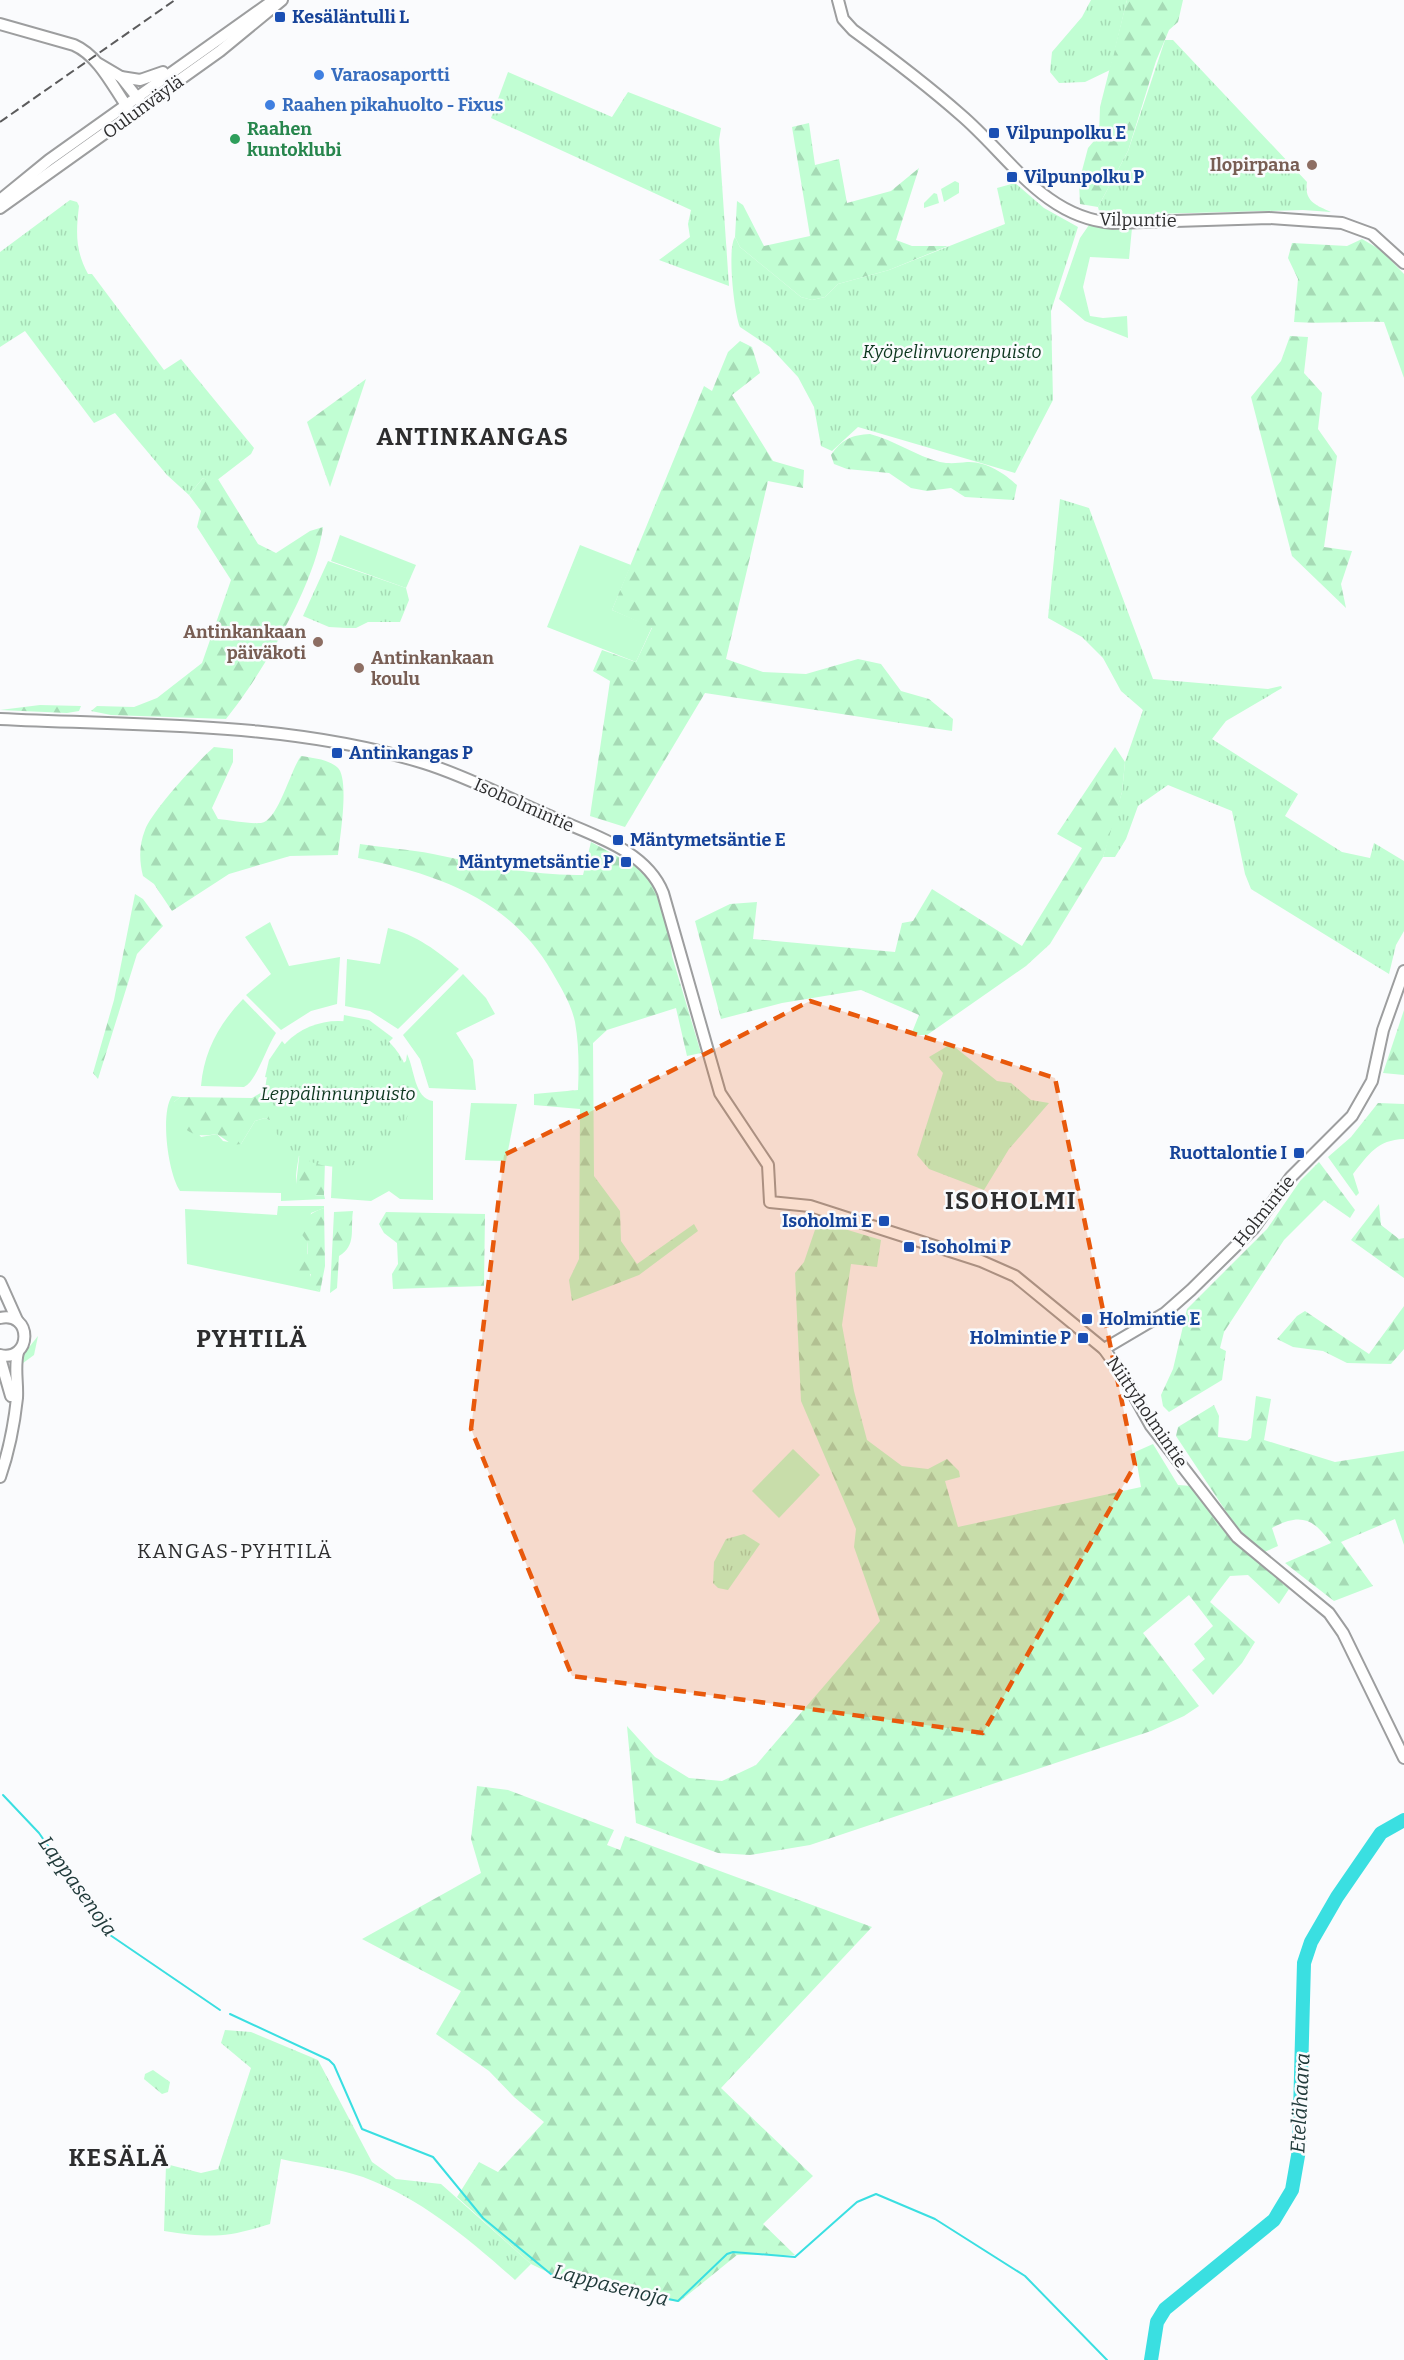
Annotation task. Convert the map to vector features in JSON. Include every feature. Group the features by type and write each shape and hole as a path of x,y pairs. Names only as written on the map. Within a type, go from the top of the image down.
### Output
{"street":[{"name":"Oulunväylä","path":"0,200 126,105 274,0"},
{"name":"Oulunväylä","path":"0,208 226,46 282,0"},
{"name":"Vilpuntie","path":"838,0 848,25 980,132 1039,193 1067,211 1094,221 1113,223 1269,218 1342,223 1372,234 1404,263"},
{"path":"0,24 74,45 121,77 135,80 151,78 200,51"},
{"path":"98,63 133,114"},
{"path":"121,77 144,106"},
{"name":"Isoholmintie","path":"0,719 256,730 308,737 395,755 427,764 489,789 628,853 646,867 661,886 720,1093 768,1165 770,1202"},
{"name":"Holmintie","path":"1104,1349 1165,1313 1191,1290 1253,1229 1291,1177 1356,1111 1372,1081 1383,1030 1404,971"},
{"name":"Niittyholmintie","path":"770,1202 810,1206 981,1261 1015,1276 1104,1349 1122,1374 1151,1426 1237,1537 1329,1613 1342,1633 1404,1758"},
{"path":"0,1282 26,1336 15,1364 17,1398 11,1441 0,1477"},
{"path":"0,1318 17,1320"},
{"path":"15,1411 7,1373 0,1356 18,1352"}],"highlighted area":[{"path":"810,1001 1055,1078 1135,1465 983,1733 572,1676 471,1429 504,1155"}],"green space":[{"path":"1091,0 1127,0 1110,70 1085,82 1059,83 1050,72 1052,52 1082,17"},
{"path":"1127,0 1183,0 1178,22 1169,30 1156,61 1128,151 1098,207 1080,204 1079,182 1088,148 1099,135 1100,107"},
{"path":"1165,40 1173,40 1307,182 1307,194 1312,202 1331,212 1303,210 1117,215 1099,211 1098,207 1128,151"},
{"path":"508,72 612,117 628,92 721,128 719,140 729,286 659,260 690,237 688,224 691,210 491,118"},
{"path":"809,123 815,165 839,159 847,203 891,191 919,168 896,240 912,246 948,246 889,270 838,284 825,297 812,300 801,297 740,247 735,237 737,201 743,205 764,246 810,236 792,127"},
{"path":"955,181 959,183 959,193 944,202 941,189"},
{"name":"Kyöpelinvuorenpuisto","path":"1015,183 1044,208 1078,227 1051,311 1053,400 1015,473 858,427 832,451 821,446 814,407 798,377 770,347 740,327 732,281 732,254 735,237 740,247 801,297 812,300 825,297 838,284 889,270 1005,224 997,188"},
{"path":"934,193 937,194 939,203 924,208 924,203"},
{"path":"70,200 77,202 79,206 78,241 88,274 92,274 164,370 181,359 254,448 251,454 212,484 203,478 189,495 167,475 115,413 94,423 25,331 0,347 0,252"},
{"path":"1089,225 1132,228 1129,259 1090,257 1083,287 1090,316 1103,318 1127,316 1128,338 1085,321 1059,299 1080,238"},
{"path":"1362,239 1381,250 1404,274 1404,378 1384,322 1294,322 1298,279 1288,258 1292,243 1347,246"},
{"path":"1290,336 1308,337 1304,373 1322,393 1318,429 1337,456 1324,547 1352,551 1341,584 1346,608 1292,556 1251,397 1281,361"},
{"path":"740,341 752,347 760,373 732,395 773,461 804,470 803,488 768,481 726,659 763,672 806,674 858,659 881,664 901,691 929,699 953,719 952,731 705,693 625,827 590,816 610,681 593,671 602,650 636,662 652,628 612,610 704,386 712,391 728,352"},
{"path":"366,379 330,487 307,422"},
{"path":"870,434 940,462 981,463 1006,476 1017,485 1014,500 965,497 951,488 927,491 911,488 889,473 847,469 834,464 831,455 839,445 858,435"},
{"path":"203,478 212,483 218,479 258,544 276,553 310,531 323,527 310,575 298,601 270,654 226,719 111,715 91,711 97,706 134,707 157,698 202,663 231,580 197,527 201,511 189,495"},
{"path":"1060,499 1089,508 1153,679 1268,689 1281,686 1282,688 1226,721 1212,739 1298,794 1285,816 1342,852 1370,858 1374,843 1404,861 1404,931 1396,945 1389,974 1251,889 1245,874 1232,811 1168,785 1138,806 1126,839 1115,857 1103,857 1122,792 1125,762 1143,710 1121,691 1103,658 1082,637 1048,618"},
{"path":"340,535 416,565 406,588 331,561"},
{"path":"580,545 631,565 612,610 652,627 636,662 547,627"},
{"path":"328,561 406,588 409,600 400,622 368,622 356,628 329,627 303,616"},
{"path":"40,705 81,706 79,711 67,713 0,710"},
{"path":"214,747 233,749 233,762 212,808 218,819 256,823 267,820 278,805 301,756 315,758 337,767 341,773 344,794 338,855 290,856 229,874 172,911 154,884 143,876 140,853 143,836 149,822 166,799"},
{"path":"1115,747 1125,762 1122,792 1113,827 1103,857 1050,944 1026,966 927,1035 911,1035 919,1015 861,990 782,1003 721,1019 695,921 730,904 757,902 753,939 895,952 902,923 913,921 932,889 1022,946 1082,848 1057,834"},
{"path":"591,842 637,867 652,884 668,923 672,956 701,1053 687,1056 676,1008 607,1030 593,1043 594,1176 620,1211 621,1241 637,1264 694,1224 698,1231 639,1275 572,1301 569,1280 579,1259 580,1109 534,1105 534,1094 578,1090 576,1030 565,996 535,947 515,925 493,908 468,893 416,872 358,858 360,844 424,852 526,871 583,875"},
{"path":"135,894 143,899 163,926 137,954 98,1079 93,1073 114,1000"},
{"path":"270,922 289,966 340,957 337,1004 311,1011 281,1030 246,995 271,974 245,937"},
{"path":"388,928 417,939 459,969 398,1029 370,1011 345,1006 347,959 380,964"},
{"path":"463,974 486,998 495,1014 456,1033 473,1060 476,1090 429,1088 420,1059 403,1035"},
{"path":"243,999 276,1033 253,1079 244,1087 201,1086 205,1061 214,1039 227,1018"},
{"path":"1404,1010 1404,1075 1383,1073"},
{"path":"344,1015 369,1020 393,1038 382,1049 353,1036 343,1025"},
{"name":"Leppälinnunpuisto","path":"338,1021 366,1026 390,1042 406,1066 411,1094 406,1122 390,1146 366,1162 338,1167 310,1162 286,1146 270,1122 265,1094 270,1066 286,1042 310,1026"},
{"path":"282,1041 288,1048 269,1078 265,1077 269,1060"},
{"path":"951,1044 997,1081 1011,1083 1031,1100 1049,1103 1009,1149 984,1190 929,1169 917,1155 943,1073 929,1057"},
{"path":"407,1054 422,1095 433,1101 433,1200 400,1199 389,1191 371,1201 331,1198 334,1126 406,1061"},
{"path":"271,1087 326,1125 324,1195 301,1195 296,1185 300,1149 277,1124 265,1118 255,1121 241,1144 233,1145 217,1134 202,1135 190,1132 181,1124 173,1110 174,1102 180,1097 252,1098"},
{"path":"172,1096 180,1097 174,1102 201,1137 217,1134 223,1141 241,1144 255,1121 265,1118 277,1124 300,1149 296,1177 299,1189 312,1195 324,1195 325,1199 281,1201 281,1193 180,1191 172,1171 167,1144 166,1116"},
{"path":"471,1103 517,1104 506,1161 465,1160"},
{"path":"1378,1103 1404,1104 1404,1139 1380,1145 1364,1160 1353,1174 1359,1193 1356,1196 1328,1157 1351,1137"},
{"path":"1319,1162 1355,1210 1350,1218 1324,1200 1284,1240 1224,1332 1220,1348 1226,1351 1222,1380 1169,1412 1163,1406 1161,1395 1173,1369 1187,1309 1267,1229 1300,1181"},
{"path":"1379,1204 1381,1225 1399,1239 1404,1238 1404,1278 1351,1240"},
{"path":"278,1206 324,1206 311,1213 308,1244 308,1266 314,1284 320,1292 187,1264 185,1209 277,1215"},
{"path":"324,1208 325,1266 320,1292 311,1283 311,1274 300,1276 295,1271 295,1259 308,1254 308,1243 300,1232 306,1219"},
{"path":"353,1211 351,1242 345,1252 339,1256 337,1288 330,1293 334,1212"},
{"path":"386,1212 485,1214 484,1286 393,1289 392,1274 398,1264 397,1243 384,1233 379,1224"},
{"path":"818,1221 881,1240 877,1267 851,1264 842,1325 854,1391 867,1440 902,1466 928,1469 947,1459 959,1471 960,1477 945,1481 958,1527 1141,1487 1135,1452 1153,1444 1178,1485 1192,1486 1227,1532 1289,1589 1279,1604 1248,1575 1230,1576 1210,1602 1255,1642 1242,1663 1213,1695 1192,1670 1205,1659 1194,1644 1213,1626 1189,1595 1143,1633 1199,1706 1184,1716 1151,1731 810,1845 750,1855 718,1853 636,1823 627,1726 655,1757 689,1778 722,1781 756,1765 880,1621 854,1547 856,1529 801,1401 795,1273 804,1262"},
{"path":"1404,1306 1404,1349 1391,1364 1347,1363 1323,1351 1293,1347 1277,1339 1297,1316 1305,1311 1369,1354"},
{"path":"38,1336 34,1355 19,1366 22,1356"},
{"path":"1256,1396 1271,1399 1264,1440 1335,1462 1404,1451 1404,1545 1395,1519 1341,1542 1373,1586 1334,1601 1285,1563 1331,1543 1318,1528 1305,1520 1290,1520 1272,1528 1278,1546 1262,1553 1235,1525 1176,1436 1178,1427 1214,1405 1219,1416 1218,1437 1247,1441 1251,1438"},
{"path":"793,1449 820,1475 779,1518 752,1491"},
{"path":"744,1534 760,1544 728,1590 718,1588 713,1583 714,1562 726,1539"},
{"path":"477,1786 508,1790 614,1830 607,1845 620,1850 625,1836 872,1927 721,2088 813,2176 763,2224 795,2255 737,2255 679,2302 574,2285 531,2264 457,2197 479,2162 498,2172 544,2122 514,2097 489,2071 436,2034 461,1991 362,1939 481,1873 471,1839"},
{"path":"225,2030 251,2032 318,2060 372,2162 396,2179 441,2184 531,2264 515,2280 444,2221 385,2186 353,2174 281,2159 270,2224 241,2232 217,2235 164,2231 166,2164 201,2173 218,2169 251,2068 221,2043"},
{"path":"153,2070 170,2082 168,2092 162,2094 144,2079 145,2074"}],"waterway":[{"name":"Lappasenoja","path":"3,1795 39,1833 110,1935 220,2010"},
{"name":"Etelähaara","path":"1151,2360 1157,2322 1165,2309 1274,2220 1292,2190 1299,2150 1304,1963 1311,1942 1337,1897 1381,1833 1404,1820"},
{"name":"Lappasenoja","path":"230,2014 329,2060 334,2065 362,2129 433,2157 483,2218 552,2275 678,2301 727,2254 733,2252 795,2257 857,2202 876,2194 935,2219 1025,2276 1107,2360"}],"railway":[{"path":"0,122 175,0"}],"place":[{"name":"Kesäläntulli L","path":"280,17"},
{"name":"Varaosaportti","path":"319,75"},
{"name":"Raahen pikahuolto - Fixus","path":"270,105"},
{"name":"Vilpunpolku E","path":"994,133"},
{"name":"Raahen kuntoklubi","path":"235,139"},
{"name":"Ilopirpana","path":"1312,165"},
{"name":"Vilpunpolku P","path":"1012,177"},
{"name":"Antinkankaan päiväkoti","path":"318,642"},
{"name":"Antinkankaan koulu","path":"359,668"},
{"name":"Antinkangas P","path":"337,753"},
{"name":"Mäntymetsäntie E","path":"618,840"},
{"name":"Mäntymetsäntie P","path":"626,862"},
{"name":"Ruottalontie I","path":"1299,1153"},
{"name":"Isoholmi E","path":"884,1221"},
{"name":"Isoholmi P","path":"909,1247"},
{"name":"Holmintie E","path":"1087,1319"},
{"name":"Holmintie P","path":"1083,1338"}],"district":[{"name":"ANTINKANGAS","path":"473,437"},
{"name":"ISOHOLMI","path":"1011,1201"},
{"name":"PYHTILÄ","path":"252,1339"},
{"name":"KANGAS-PYHTILÄ","path":"235,1551"},
{"name":"KESÄLÄ","path":"119,2158"}]}
